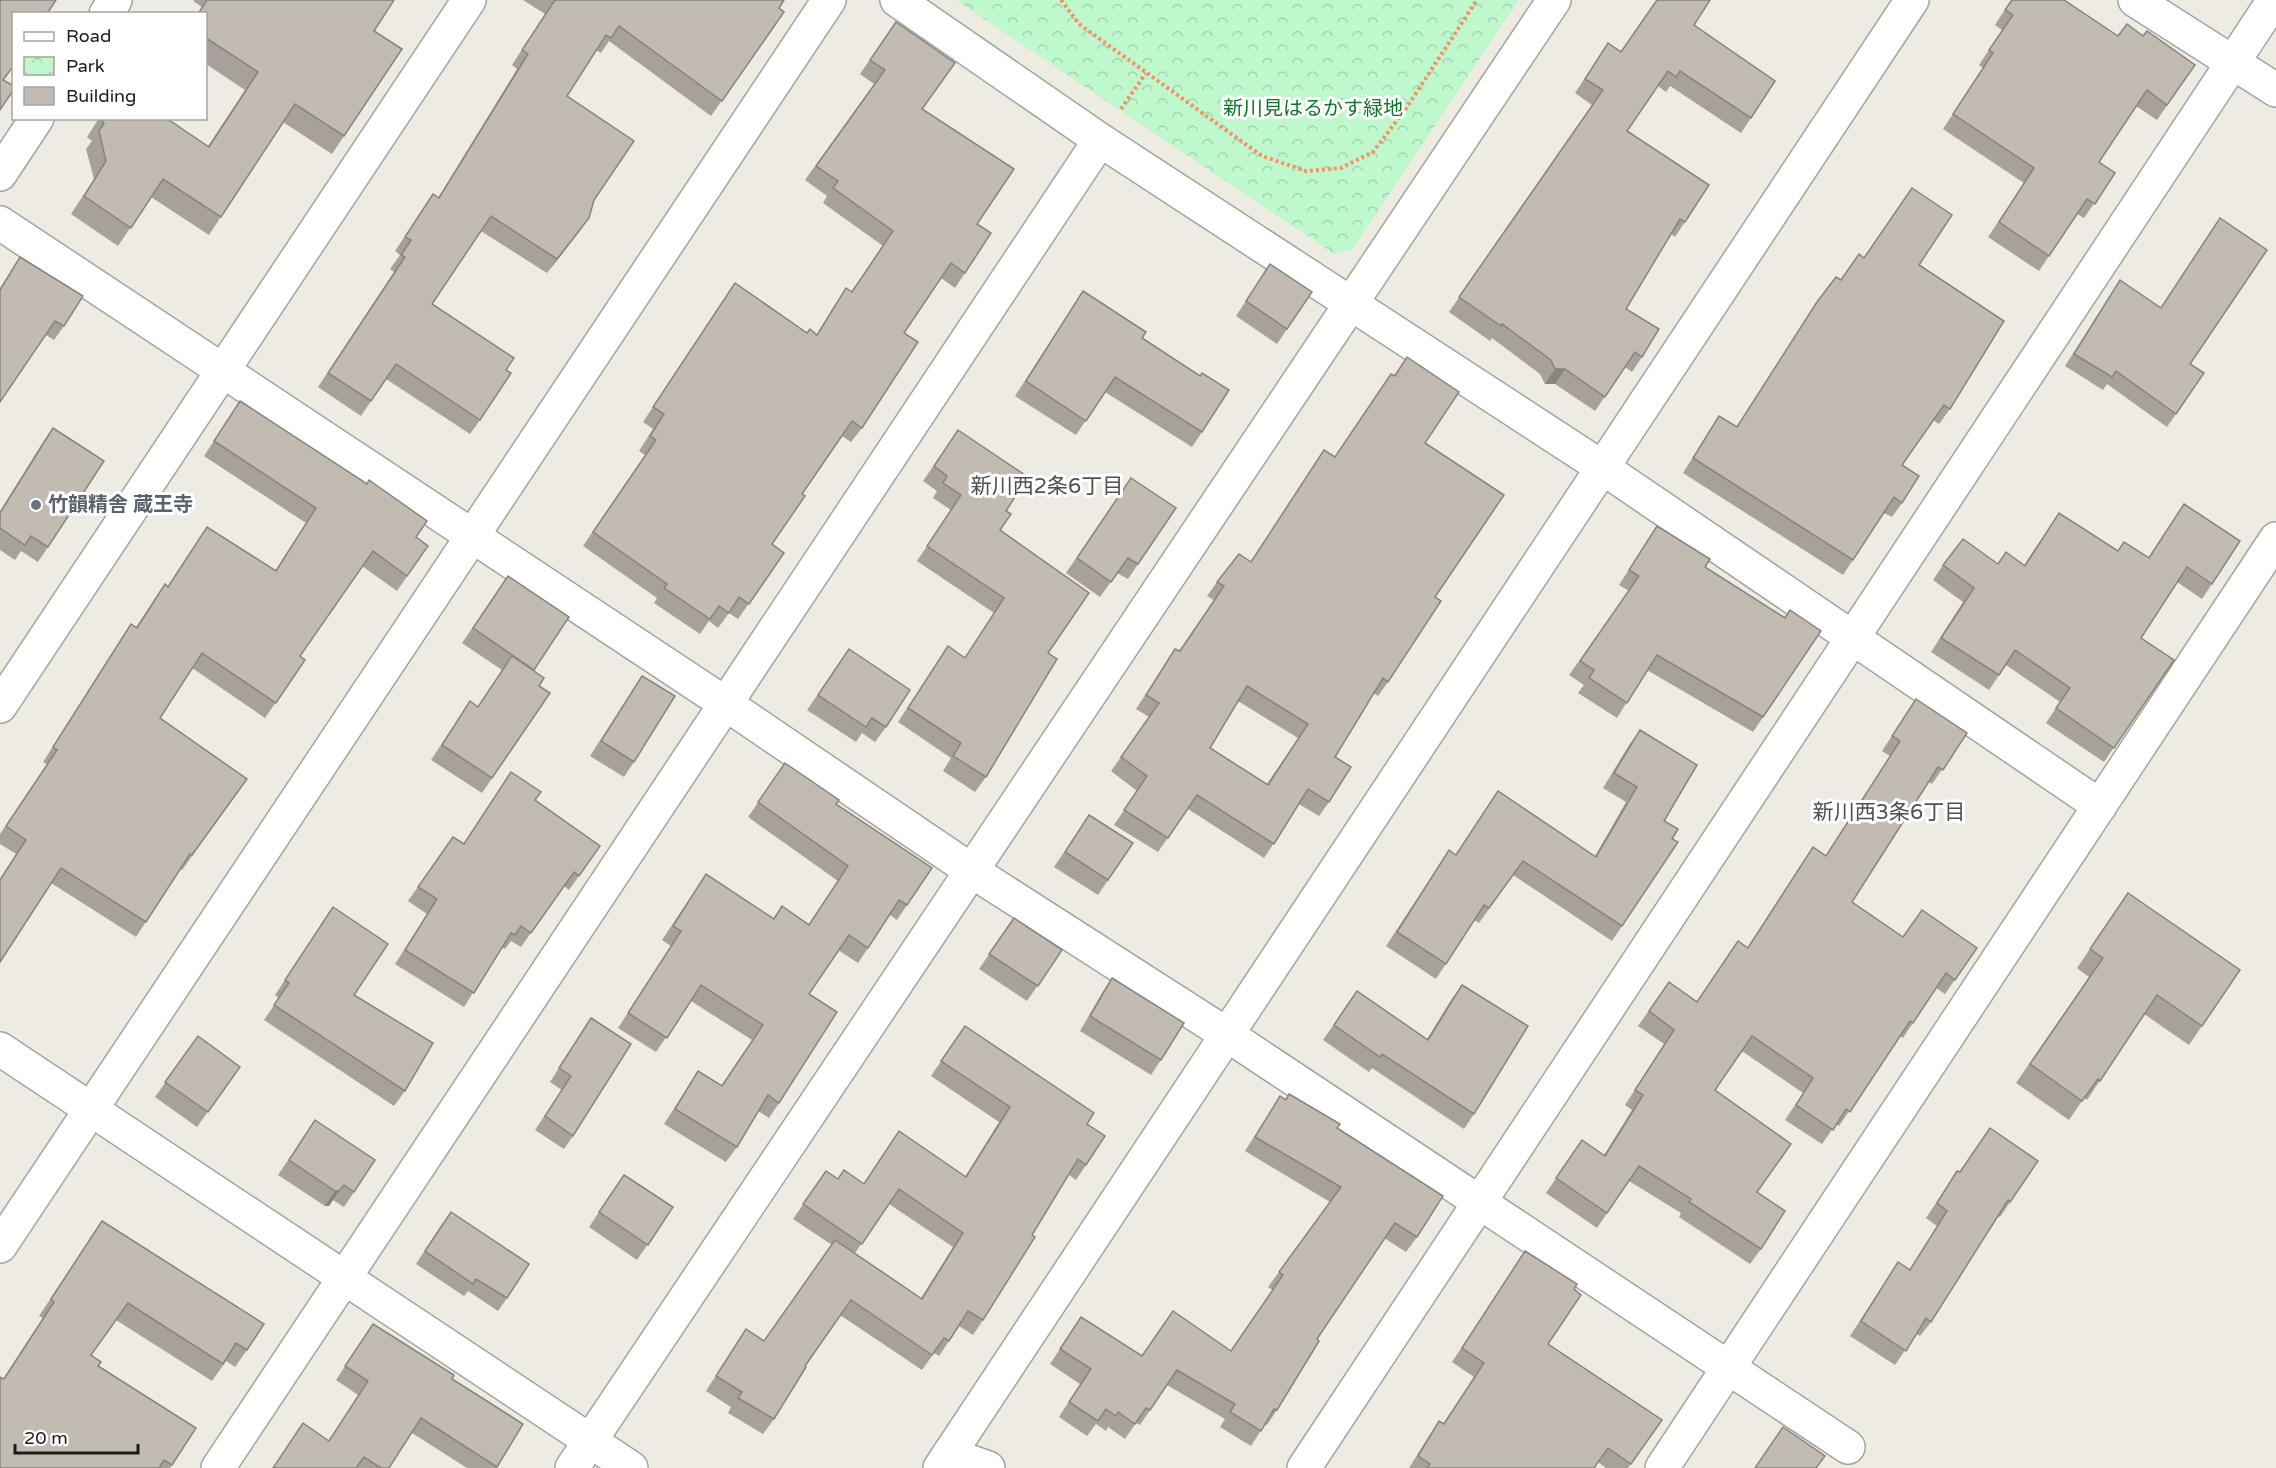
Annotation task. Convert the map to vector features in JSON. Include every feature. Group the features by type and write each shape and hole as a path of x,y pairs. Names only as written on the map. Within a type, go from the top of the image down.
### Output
{"street":[{"path":"0,706 469,0"},
{"path":"0,1246 829,0"},
{"path":"897,0 1108,128 1352,303 1603,468 2100,806"},
{"path":"573,1468 1554,0"},
{"path":"988,1468 944,1461 1912,0"},
{"path":"2135,0 2276,90"},
{"path":"1304,1468 2274,0"},
{"path":"0,174 36,120"},
{"path":"218,1468 1108,128"},
{"path":"0,223 726,704 972,871 1481,1202 1848,1447"},
{"path":"1662,1468 2276,539"},
{"path":"0,1049 631,1468"}],"path":[{"path":"1060,0 1079,24 1262,156 1306,171 1341,168 1373,152 1405,110 1477,0"},
{"path":"1108,128 1146,73"}],"green space":[{"name":"新川見はるかす緑地","path":"956,0 1519,0 1352,250 1334,254"}],"building":[{"path":"0,0 56,0 48,12 12,12 12,68 3,80 12,85 12,92 0,110"},
{"path":"207,0 394,0 374,31 402,49 344,136 295,104 221,217 163,179 131,228 84,196 106,161 99,131 104,123 101,120 169,120 209,147 258,72 207,39 207,12 199,12"},
{"path":"555,0 784,0 779,8 784,12 722,101 619,26 611,38 606,35 567,96 634,141 594,200 589,218 557,259 491,216 432,304 514,358 506,370 511,373 480,420 396,364 371,401 328,373 405,257 401,255 411,240 405,237 433,194 439,198 528,54 522,50"},
{"path":"1657,0 1710,0 1694,25 1775,81 1751,118 1680,71 1676,77 1668,71 1627,131 1709,185 1685,222 1680,219 1626,309 1659,329 1642,357 1635,352 1605,397 1565,369 1555,369 1551,360 1502,324 1501,326 1459,297 1603,90 1585,79 1608,43 1621,52"},
{"path":"2012,0 2064,0 2118,36 2127,24 2143,36 2147,31 2195,65 2167,105 2147,90 2099,162 2115,173 2095,204 2087,199 2049,256 1999,222 2034,168 1953,114 1993,53 1989,50 2013,15 2005,10"},
{"path":"896,22 955,63 922,109 1014,169 977,224 991,233 965,273 951,263 904,333 918,342 862,428 852,421 802,494 805,496 772,544 784,553 749,604 739,597 729,613 719,606 710,619 664,588 667,584 593,532 656,440 650,436 664,414 653,407 735,283 807,333 810,329 817,335 846,288 852,292 893,231 833,188 838,181 816,166 885,70 870,60"},
{"path":"1912,188 1952,215 1919,265 2004,321 1950,409 1944,405 1902,465 1919,476 1902,503 1894,497 1853,560 1693,458 1719,416 1737,427 1817,302 1836,277 1841,280 1859,254 1864,258"},
{"path":"2220,218 2267,250 2190,364 2204,373 2176,414 2116,371 2112,377 2074,354 2120,280 2161,308"},
{"path":"20,257 83,296 64,326 55,321 0,402 0,290"},
{"path":"1270,264 1312,292 1287,329 1246,301"},
{"path":"1083,291 1146,332 1142,338 1200,376 1202,373 1229,390 1202,432 1115,377 1086,421 1026,381"},
{"path":"1407,357 1459,392 1425,443 1504,495 1435,597 1441,601 1388,682 1383,678 1335,757 1351,767 1329,802 1308,789 1274,844 1197,795 1168,838 1124,810 1147,776 1121,757 1159,703 1146,695 1175,649 1180,651 1224,586 1217,582 1239,554 1251,562 1324,450 1335,457 1391,374 1395,376","holes":["1247,686 1308,724 1268,785 1210,748"]},
{"path":"240,401 367,484 369,480 427,521 416,537 428,546 407,576 373,551 300,656 305,660 276,703 202,653 160,718 247,779 192,855 190,854 146,922 61,868 0,962 0,880 26,840 6,826 57,750 53,747 131,624 137,628 165,584 168,587 207,527 276,571 316,508 214,441"},
{"path":"53,428 104,461 48,547 31,536 25,545 0,528 0,513"},
{"path":"958,430 1028,477 1006,511 1011,514 1000,530 1089,593 1048,653 1057,659 986,777 953,756 961,743 908,708 948,646 965,658 1004,598 927,546 961,495 943,483 947,476 934,466"},
{"path":"1131,478 1176,508 1138,564 1128,558 1111,582 1077,558"},
{"path":"2184,504 2240,541 2212,584 2187,567 2141,638 2174,660 2114,748 2056,708 2070,688 2015,650 1999,675 1941,638 1974,588 1943,565 1963,539 1998,564 2006,552 2025,566 2059,513 2118,551 2124,542 2149,558"},
{"path":"1657,526 1710,559 1705,567 1785,618 1790,610 1821,631 1763,717 1657,655 1627,703 1589,678 1594,670 1580,661 1639,576 1629,570"},
{"path":"508,576 569,617 534,670 473,628"},
{"path":"849,649 910,690 886,727 872,718 866,727 818,695"},
{"path":"512,656 544,678 539,686 550,693 492,778 442,745 470,701 478,707"},
{"path":"642,676 675,696 634,762 601,741"},
{"path":"1916,699 1967,733 1943,770 1938,767 1852,902 1903,937 1922,910 1977,948 1955,980 1946,973 1913,1023 1910,1021 1850,1112 1846,1109 1833,1130 1796,1105 1813,1078 1752,1036 1715,1090 1791,1144 1757,1192 1785,1211 1761,1249 1689,1202 1691,1199 1639,1166 1607,1213 1556,1178 1582,1140 1605,1156 1643,1095 1635,1090 1674,1030 1649,1011 1669,982 1697,1002 1738,941 1748,948 1813,847 1826,856 1900,741 1892,736"},
{"path":"1640,730 1697,765 1664,821 1678,829 1672,839 1678,842 1622,926 1523,861 1489,908 1484,905 1446,964 1397,932 1449,850 1456,855 1498,791 1596,857 1637,787 1614,773"},
{"path":"785,763 839,800 836,804 932,868 907,905 899,900 868,948 849,935 809,994 837,1012 779,1103 768,1095 737,1147 675,1109 698,1071 722,1086 763,1025 701,985 667,1038 628,1013 681,931 673,926 706,874 774,919 782,906 809,925 848,866 758,802"},
{"path":"511,772 541,792 535,800 600,846 579,876 574,872 531,933 521,926 515,935 511,933 474,993 405,950 437,899 418,887 453,837 464,844"},
{"path":"1089,815 1133,843 1108,880 1065,852"},
{"path":"2128,893 2240,970 2202,1026 2157,995 2100,1081 2098,1079 2082,1101 2030,1064 2103,958 2090,949"},
{"path":"333,907 388,944 354,995 433,1043 405,1091 274,1005 289,983 285,980"},
{"path":"1014,918 1062,950 1038,986 989,954"},
{"path":"1112,978 1184,1023 1161,1060 1090,1016"},
{"path":"1462,985 1528,1026 1474,1114 1382,1054 1380,1057 1334,1025 1357,991 1428,1040"},
{"path":"591,1018 631,1044 573,1136 545,1116 571,1076 559,1068"},
{"path":"965,1026 1094,1113 1087,1124 1105,1136 1086,1165 1078,1159 1032,1235 1035,1237 983,1320 968,1311 949,1341 944,1338 932,1355 851,1300 805,1366 774,1419 738,1398 742,1392 716,1376 746,1329 764,1341 835,1240 922,1299 963,1233 899,1189 862,1244 803,1204 826,1171 838,1179 844,1170 864,1184 899,1131 966,1177 1010,1107 941,1061"},
{"path":"198,1036 240,1067 208,1112 165,1082"},
{"path":"1289,1094 1340,1124 1337,1128 1443,1196 1417,1237 1395,1223 1317,1339 1319,1341 1277,1410 1274,1409 1261,1431 1230,1412 1235,1404 1177,1370 1150,1410 1146,1408 1135,1424 1118,1412 1116,1416 1106,1409 1098,1421 1069,1402 1091,1369 1060,1349 1081,1317 1142,1356 1173,1311 1231,1351 1283,1275 1279,1272 1341,1187 1255,1137 1280,1096 1286,1100"},
{"path":"315,1120 375,1160 354,1192 344,1185 339,1191 335,1191 289,1160"},
{"path":"1990,1128 2038,1161 2010,1202 2008,1200 1931,1322 1926,1318 1906,1351 1861,1321 1898,1262 1910,1270 1947,1211 1937,1203 1957,1171 1960,1172"},
{"path":"624,1175 673,1207 648,1245 599,1212"},
{"path":"451,1212 529,1264 507,1298 476,1279 473,1284 425,1251"},
{"path":"102,1221 264,1324 247,1350 236,1343 223,1364 128,1303 91,1355 101,1362 98,1366 196,1428 172,1465 164,1460 159,1468 0,1468 0,1377 4,1379 54,1302 51,1299"},
{"path":"1525,1251 1577,1284 1574,1289 1581,1295 1548,1344 1662,1420 1631,1464 1608,1448 1594,1468 1427,1468 1430,1464 1418,1456 1439,1421 1444,1424 1484,1363 1462,1348"},
{"path":"373,1324 454,1375 452,1379 523,1424 497,1467 421,1418 389,1468 381,1468 364,1457 356,1468 273,1468 303,1423 329,1441 368,1381 345,1366"},
{"path":"1783,1427 1825,1456 1816,1468 1755,1468"}],"place":[{"name":"竹韻精舎 蔵王寺","path":"36,505"}],"district":[{"name":"新川西2条6丁目","path":"1047,486"},
{"name":"新川西3条6丁目","path":"1889,812"}]}
